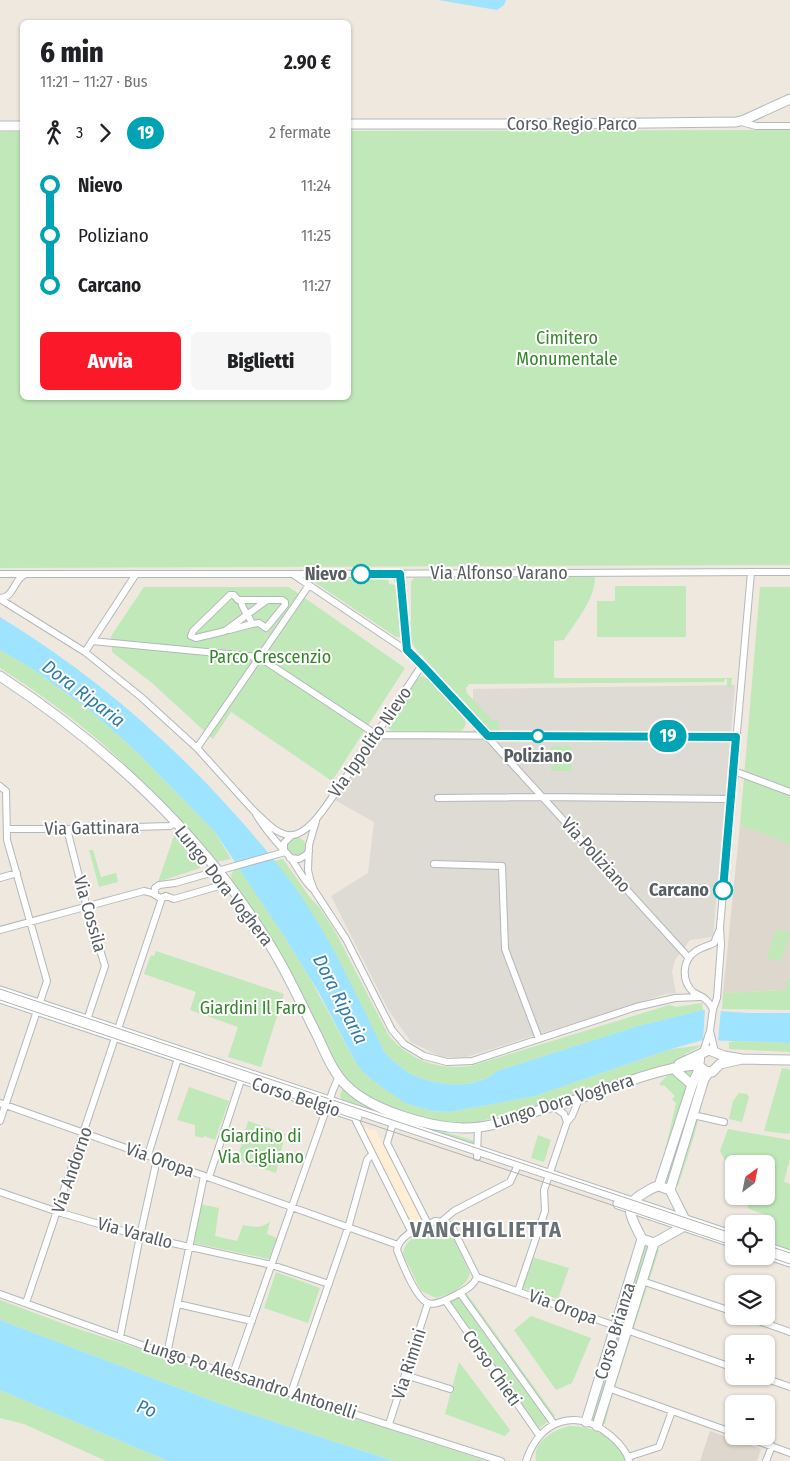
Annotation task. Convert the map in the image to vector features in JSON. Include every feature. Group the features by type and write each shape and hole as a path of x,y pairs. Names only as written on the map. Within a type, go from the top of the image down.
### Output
{"street":[{"name":"Corso Regio Parco","path":"351,124 739,122 790,99"},
{"path":"739,122 756,126 790,126"},
{"path":"0,126 20,126"},
{"path":"720,1064 710,1040 710,1031 718,991 721,955 720,927 750,572"},
{"name":"Via Alfonso Varano","path":"0,574 790,572"},
{"path":"0,598 7,596 19,578 27,573"},
{"path":"0,574 9,579 11,590"},
{"path":"84,652 136,574"},
{"name":"Via Poliziano","path":"293,574 407,650 488,736 688,958"},
{"path":"400,574 407,650"},
{"path":"197,748 309,585"},
{"path":"233,594 236,599 241,600 282,600 285,602 285,605 266,628 259,623 196,638 191,635 228,596 233,594"},
{"path":"0,598 84,652 141,697 197,748 254,810 276,830 305,837 309,848 308,870 314,890"},
{"path":"241,600 252,624"},
{"path":"225,631 267,600"},
{"path":"92,641 259,657 376,735 736,737"},
{"name":"Via Ippolito Nievo","path":"316,819 376,735 422,665"},
{"name":"Lungo Dora Voghera","path":"0,676 55,714 95,746 176,823 225,881 263,933 276,954 339,1076 354,1092 376,1105 432,1125 465,1128 503,1122 579,1099 673,1068 709,1050 742,1059 790,1060"},
{"path":"734,772 790,792"},
{"path":"0,786 6,791 7,840 18,873 47,982 3,1104 0,1121"},
{"name":"Via Poliziano","path":"438,798 731,799"},
{"path":"254,810 260,822 285,851 306,883 314,890 346,939 388,1023 398,1038 424,1056 439,1061 464,1062 620,1012 675,998 704,999 716,994 718,991"},
{"path":"285,851 284,843 316,819"},
{"path":"290,858 299,860 306,855 316,819"},
{"name":"Via Gattinara","path":"6,829 170,826 176,823"},
{"name":"Via Cossila","path":"67,829 104,966 86,1023"},
{"path":"155,894 156,888 159,885 165,887 285,851"},
{"path":"434,864 502,866 505,949 539,1039"},
{"path":"0,878 18,873"},
{"path":"0,930 87,908 144,890 155,894 158,898 174,899 219,886 225,881"},
{"path":"164,897 168,893 165,887"},
{"name":"Via Andorno","path":"26,1303 164,897"},
{"path":"714,1006 689,986 685,972 688,958 696,951 715,941 720,927"},
{"path":"709,945 717,948 721,955"},
{"path":"675,998 689,986"},
{"name":"Corso Belgio","path":"0,991 38,1007 631,1205 725,1239"},
{"name":"Corso Belgio","path":"0,998 38,1007"},
{"path":"699,1066 709,1072 704,1079 670,1190 684,1223 654,1243 642,1239 631,1217 631,1205 637,1197 659,1186 699,1066 698,1062 701,1053 710,1040"},
{"path":"148,1155 179,1055"},
{"name":"Lungo Dora Voghera","path":"709,1072 716,1070 720,1064 742,1059"},
{"name":"Lungo Dora Voghera","path":"673,1068 699,1066"},
{"path":"673,1068 692,1085"},
{"path":"167,1354 206,1177 242,1076"},
{"path":"233,1374 339,1076"},
{"path":"518,1291 545,1211 544,1190 568,1122 579,1099"},
{"name":"Via Oropa","path":"3,1104 398,1245"},
{"path":"554,1106 564,1114 568,1122"},
{"path":"359,1114 356,1122 412,1233"},
{"path":"693,1115 724,1122"},
{"path":"392,1126 387,1143 428,1224"},
{"path":"477,1154 478,1126"},
{"path":"291,1393 348,1228 367,1160 372,1154"},
{"path":"120,1337 157,1158"},
{"path":"442,1221 454,1211 510,1182 517,1167"},
{"path":"659,1186 670,1190"},
{"name":"Via Varallo","path":"0,1192 58,1212 140,1236 272,1265 329,1284"},
{"path":"434,1221 442,1221 453,1229 477,1277 472,1285 460,1293 434,1304 428,1303 418,1296 397,1250 400,1241 412,1233 434,1221"},
{"name":"Corso Belgio","path":"684,1223 725,1234"},
{"name":"Corso Brianza","path":"586,1422 642,1239"},
{"name":"Corso Brianza","path":"596,1426 654,1243"},
{"path":"775,1250 790,1255"},
{"path":"775,1257 790,1262"},
{"name":"Via Oropa","path":"477,1277 725,1365"},
{"path":"642,1281 725,1309"},
{"name":"Corso Chieti","path":"460,1293 554,1424"},
{"name":"Lungo Po Alessandro Antonelli","path":"0,1294 167,1354 501,1461"},
{"name":"Corso Chieti","path":"445,1300 539,1435"},
{"name":"Via Rimini","path":"389,1424 428,1303"},
{"path":"178,1304 252,1321"},
{"path":"770,1325 790,1332"},
{"path":"405,1375 450,1388"},
{"path":"775,1382 790,1387"},
{"path":"608,1388 725,1430"},
{"path":"526,1461 539,1435 554,1424 570,1421 586,1422 596,1426 615,1439 628,1459 659,1447 672,1411"},
{"path":"769,1445 790,1453"},
{"path":"766,1461 772,1446"}],"shaded area":[{"path":"735,685 713,937 690,940 675,960 672,972 676,993 666,994 466,1057 441,1057 411,1042 389,1011 331,896 368,873 374,822 331,798 383,732 473,731 473,689"},
{"path":"740,825 790,844 790,975 785,990 723,993"},
{"path":"366,1127 370,1131 375,1129 423,1221 409,1227 363,1128"},
{"path":"710,1431 725,1436 725,1445 750,1445 761,1449 757,1461 700,1461"}],"green space":[{"name":"Cimitero Monumentale","path":"790,130 790,565 0,568 0,132 20,132 20,400 351,400 351,131"},
{"path":"595,577 592,594 579,618 564,640 554,641 554,678 732,678 731,688 727,688 727,679 724,682 469,684 466,688 467,693 492,720 499,721 499,731 489,729 415,648 411,640 411,582 414,578"},
{"path":"311,578 388,579 389,584 395,585 400,637 396,637 311,580"},
{"path":"615,586 686,586 686,637 597,637 597,601 615,601"},
{"name":"Parco Crescenzio","path":"144,587 289,587 405,668 332,781 231,712 213,739 152,683 112,652 111,636"},
{"path":"760,587 790,587 790,844 740,825"},
{"path":"0,650 31,668 87,708 135,750 215,832 231,859 216,862 162,803 105,746 54,705 0,668"},
{"path":"422,676 428,679 464,719 466,723 463,730 392,731 389,729 388,721 417,679"},
{"path":"551,746 572,746 572,771 551,771"},
{"path":"175,833 198,858 200,868 158,882"},
{"path":"296,837 303,840 306,847 303,854 296,857 289,854 286,847 289,840"},
{"path":"89,850 93,850 101,877 116,873 118,882 99,887"},
{"path":"283,859 311,899 320,908 336,933 389,1036 406,1052 426,1062 447,1067 471,1066 669,1005 676,1007 702,1003 703,1010 638,1026 497,1071 477,1082 454,1084 430,1081 409,1073 385,1053 320,927 274,861"},
{"path":"236,867 239,867 286,939 355,1061 363,1072 376,1083 406,1103 433,1111 449,1112 535,1096 671,1049 703,1045 685,1054 685,1061 666,1065 571,1097 473,1123 449,1127 419,1124 475,1141 474,1148 343,1104 340,1095 345,1083 232,883 231,875"},
{"path":"776,929 790,933 781,962 767,958"},
{"name":"Giardini Il Faro","path":"156,951 284,994 261,1067 228,1057 238,1027 190,1010 196,992 144,974 151,955 154,956"},
{"path":"790,975 790,1010 722,1009 723,993 785,990"},
{"path":"729,1042 790,1043 790,1052 729,1049"},
{"path":"782,1068 790,1069 789,1134 764,1131"},
{"path":"692,1070 708,1078 695,1133 678,1186 656,1177 665,1151 676,1103 672,1099 675,1096 664,1085 659,1084 670,1073"},
{"path":"189,1087 229,1101 215,1140 204,1136 203,1138 195,1136 195,1125 177,1120"},
{"path":"739,1093 747,1094 749,1097 742,1122 729,1119 733,1101"},
{"name":"Giardino di Via Cigliano","path":"248,1121 285,1134 276,1173 237,1160"},
{"path":"728,1129 790,1140 790,1158 784,1182 790,1184 790,1251 775,1246 775,1215 767,1215 749,1209 747,1205 775,1205 775,1155 725,1155 725,1161 720,1151"},
{"path":"538,1135 551,1140 544,1162 531,1158"},
{"path":"200,1204 219,1208 215,1236 237,1241 243,1225 261,1226 270,1221 267,1234 277,1238 269,1259 193,1243"},
{"path":"435,1227 450,1232 470,1273 461,1286 446,1295 436,1298 421,1291 403,1254 407,1244 414,1236"},
{"path":"636,1243 659,1250 611,1399 605,1424 583,1417"},
{"path":"532,1257 569,1268 558,1299 522,1288"},
{"path":"276,1272 320,1288 308,1323 264,1308"},
{"path":"465,1291 555,1416 534,1432 445,1300"},
{"path":"0,1300 72,1327 487,1461 393,1461 223,1405 0,1320"},
{"path":"531,1316 591,1338 572,1383 556,1390 514,1330"},
{"path":"459,1362 510,1430 505,1436 445,1414"},
{"path":"0,1390 168,1461 106,1461 24,1424 0,1418"},
{"path":"569,1426 586,1428 603,1434 617,1445 625,1461 536,1461 537,1448 540,1443 550,1434"}],"water":[{"path":"438,0 506,0 504,5 497,10"},
{"name":"Dora Riparia","path":"0,617 63,659 123,705 179,756 232,811 287,876 303,899 336,955 385,1053 409,1073 430,1081 442,1083 466,1084 478,1082 497,1071 638,1026 703,1010 790,1013 790,1043 703,1040 671,1049 535,1096 449,1112 433,1111 405,1103 376,1083 363,1072 355,1061 319,993 286,939 215,832 135,750 87,708 31,668 0,650"},
{"name":"Po","path":"0,1320 223,1405 393,1461 168,1461 0,1390"}],"pier":[{"path":"721,1009 718,1041 703,1040 705,1010"}],"tram line":[{"path":"0,989 725,1231"},
{"path":"0,1000 725,1243"},
{"path":"775,1248 790,1253"},
{"path":"775,1259 790,1264"}],"bus line":[{"name":"19","path":"361,574 400,574 407,650 488,736 736,737 723,890"}],"place":[{"name":"Nievo","path":"361,574"},
{"name":"Poliziano","path":"538,736"},
{"name":"Carcano","path":"723,890"}],"district":[{"name":"VANCHIGLIETTA","path":"486,1229"}]}
